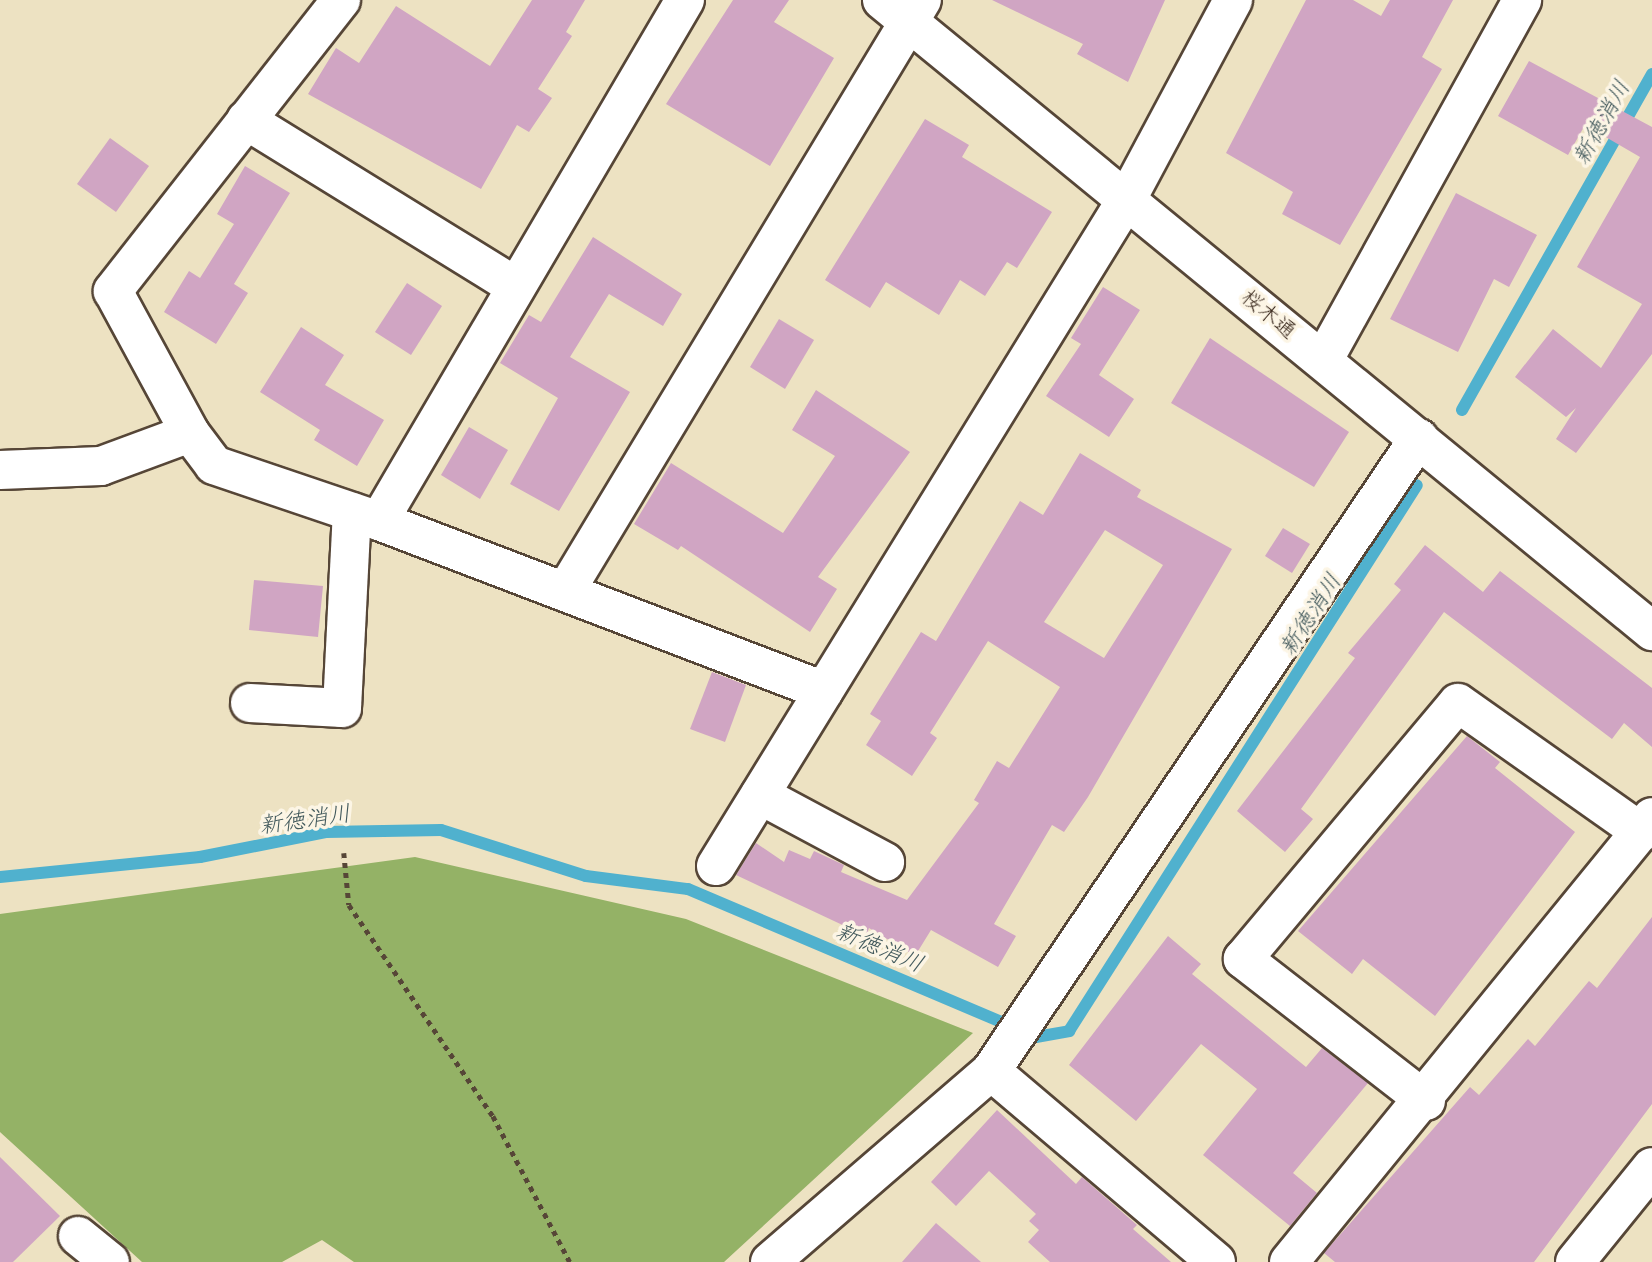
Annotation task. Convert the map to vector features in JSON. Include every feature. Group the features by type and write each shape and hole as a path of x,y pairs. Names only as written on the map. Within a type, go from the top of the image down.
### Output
{"street":[{"path":"341,0 113,291 190,433 214,466 365,516 824,691"},
{"path":"250,703 342,708 365,516 513,285 685,0"},
{"path":"716,866 1128,197 1233,0"},
{"path":"1324,359 1522,0"},
{"path":"565,592 904,7"},
{"name":"桜木通","path":"904,7 1128,197 1652,631"},
{"path":"246,120 513,285"},
{"path":"0,470 101,467 190,433"},
{"path":"777,1260 999,1057 1419,438"},
{"path":"1289,1262 1426,1101 1646,825 1458,703 1243,958 1426,1101"},
{"path":"760,795 885,862"},
{"path":"999,1057 1216,1262"},
{"path":"1575,1262 1652,1167"},
{"path":"78,1236 110,1262"}],"path":[{"path":"344,853 349,905 493,1116 570,1262"}],"green space":[{"path":"415,857 686,919 973,1033 724,1262 354,1262 322,1240 282,1262 142,1262 0,1132 0,914"}],"building":[{"path":"532,0 585,0 566,32 572,36 538,89 552,98 529,132 517,125 481,189 308,94 336,48 359,63 396,6 490,66"},
{"path":"733,0 789,0 774,22 834,58 770,166 666,104"},
{"path":"992,0 1165,0 1128,82 1077,54 1083,44"},
{"path":"1306,0 1353,0 1381,16 1390,0 1453,0 1422,57 1442,69 1340,245 1282,214 1293,192 1226,153"},
{"path":"1529,61 1652,127 1652,354 1576,453 1556,439 1576,408 1566,417 1515,377 1553,329 1601,368 1642,304 1577,267 1640,157 1585,125 1568,155 1498,116"},
{"path":"925,119 969,145 962,157 1052,212 1017,268 1007,262 985,296 960,280 939,315 886,282 870,308 825,280"},
{"path":"110,138 149,166 116,212 77,184"},
{"path":"245,166 290,193 234,284 248,293 216,344 164,312 189,271 200,278 234,224 217,214"},
{"path":"1456,193 1537,235 1509,287 1494,279 1458,352 1390,319"},
{"path":"593,237 682,294 663,326 609,294 570,357 630,392 559,511 510,484 558,398 500,363 529,315 541,322"},
{"path":"407,283 442,306 411,355 375,332"},
{"path":"1103,287 1140,310 1099,375 1134,399 1109,437 1046,396 1081,344 1071,338"},
{"path":"779,319 814,340 785,389 750,367"},
{"path":"301,327 344,355 325,385 384,420 357,466 314,440 320,430 260,392"},
{"path":"1210,338 1349,432 1314,487 1171,403"},
{"path":"816,390 910,452 818,577 837,589 810,632 681,546 678,550 634,524 671,463 783,533 835,456 792,430"},
{"path":"469,427 508,450 480,499 441,475"},
{"path":"1080,453 1141,490 1137,497 1232,549 1088,797 1064,832 1052,825 994,924 1016,936 998,967 931,930 915,956 869,928 866,936 736,875 756,843 784,862 789,850 810,859 814,851 844,865 841,872 907,900 979,803 974,800 997,761 1009,768 1060,687 988,641 930,733 937,738 912,776 866,745 881,721 870,714 921,632 936,641 1020,501 1043,515","holes":["1105,530 1163,565 1104,658 1044,622"]},
{"path":"1283,528 1310,544 1292,573 1265,556"},
{"path":"1425,545 1483,592 1500,571 1652,688 1652,747 1624,723 1612,739 1444,612 1301,809 1313,819 1285,852 1237,811 1355,658 1348,653 1401,590 1394,584"},
{"path":"254,580 323,586 318,637 249,630"},
{"path":"712,672 746,685 725,742 690,729"},
{"path":"1467,736 1500,762 1495,768 1575,832 1435,1016 1363,959 1352,974 1298,931"},
{"path":"1652,917 1652,1104 1534,1262 1335,1262 1324,1253 1470,1087 1479,1095 1528,1039 1535,1046 1589,981 1597,988"},
{"path":"1168,936 1201,964 1192,974 1306,1067 1322,1048 1368,1083 1293,1173 1317,1193 1290,1226 1203,1155 1257,1089 1201,1044 1136,1121 1069,1065"},
{"path":"997,1110 1076,1184 1082,1177 1137,1225 1133,1229 1171,1262 1050,1262 1028,1242 1039,1230 1029,1221 1036,1214 989,1171 956,1206 931,1182"},
{"path":"0,1157 60,1216 13,1262 0,1262"},
{"path":"936,1223 981,1262 902,1262"}],"waterway":[{"name":"新徳消川","path":"1462,410 1652,74"},
{"name":"新徳消川","path":"0,877 200,857 326,832 441,830 586,876 688,889 1036,1037 1069,1031 1417,485"}]}
